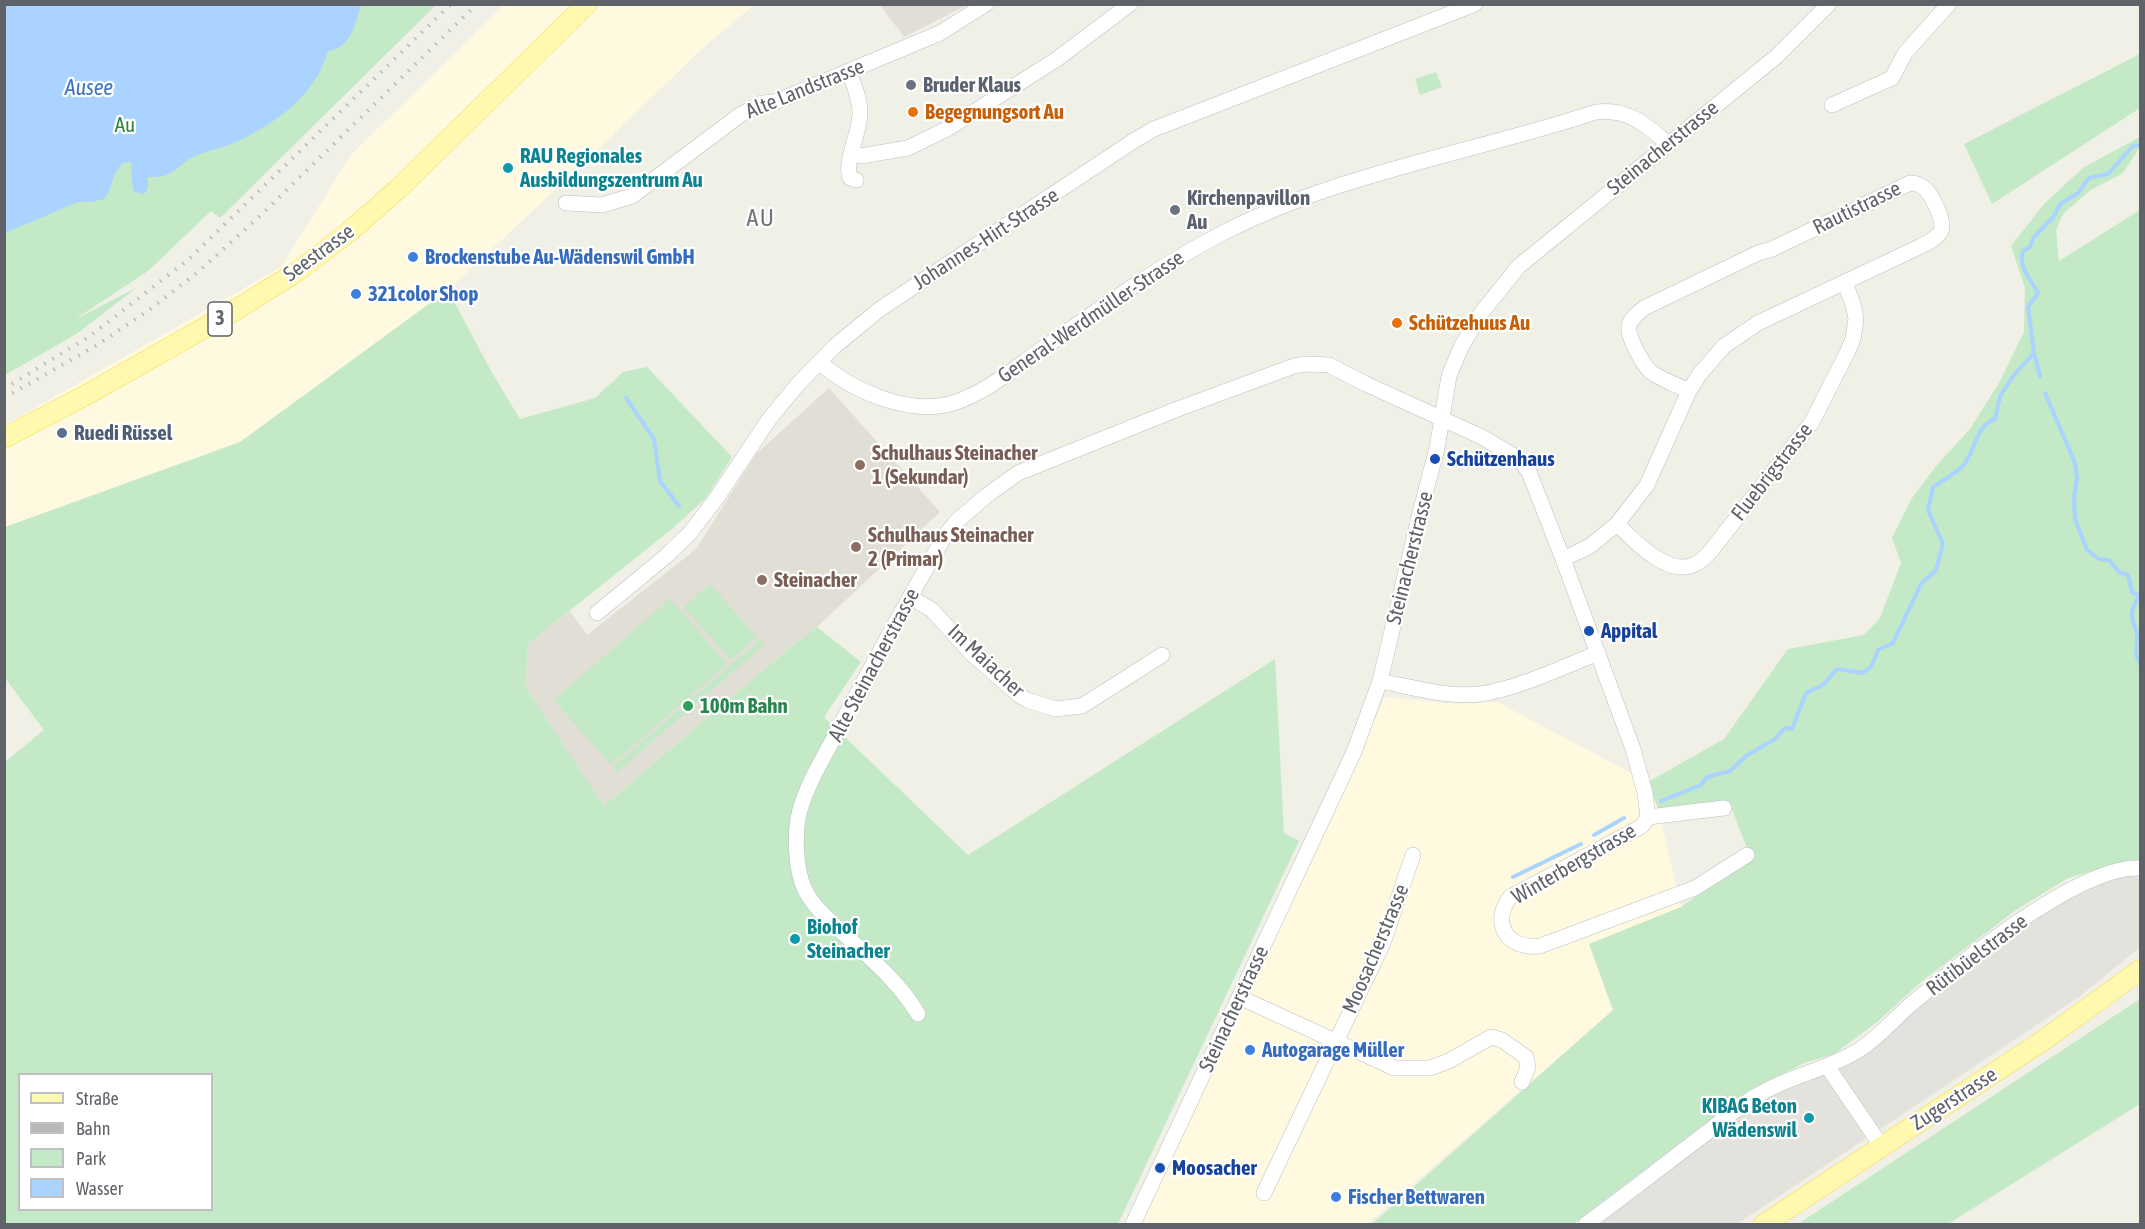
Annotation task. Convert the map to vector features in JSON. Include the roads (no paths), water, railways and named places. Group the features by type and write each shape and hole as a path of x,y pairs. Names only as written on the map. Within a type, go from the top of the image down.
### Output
{"main road":[{"name":"Seestrasse","path":"4,438 88,394 234,311 298,271 349,232 398,189 587,4"},
{"name":"Zugerstrasse","path":"1764,1224 2044,1040 2140,969"}],"street":[{"name":"Alte Landstrasse","path":"566,203 602,205 632,196 740,115 762,103 775,102 940,33 986,4"},
{"path":"852,154 861,156 908,148 947,129 1057,59 1130,4"},
{"name":"Johannes-Hirt-Strasse","path":"597,613 690,533 716,499 770,418 799,383 847,335 880,309 1145,135 1173,121 1416,23 1475,4"},
{"name":"Steinacherstrasse","path":"1132,1224 1336,793 1368,716 1380,681 1437,448 1444,396 1454,360 1493,295 1519,266 1777,56 1829,4"},
{"path":"1832,105 1892,78 1905,53 1949,4"},
{"path":"849,72 857,93 860,112 858,132 847,170 850,178 856,180"},
{"name":"General-Werdmüller-Strasse","path":"819,362 843,379 895,403 923,408 953,403 991,384 1192,249 1240,224 1313,193 1602,111 1611,110 1627,114 1668,144"},
{"name":"Rautistrasse","path":"1910,183 1922,186 1929,195 1942,223 1938,236 1845,283 1758,323 1740,334 1710,360 1689,391 1656,375 1643,363 1629,331 1629,325 1634,316 1644,308 1749,257 1772,249 1910,183"},
{"name":"Fluebrigstrasse","path":"1617,524 1663,563 1675,568 1696,564 1710,552 1812,422 1847,353 1853,339 1856,319 1854,304 1845,283"},
{"name":"Alte Steinacherstrasse","path":"918,1014 903,991 815,905 805,890 800,873 796,837 800,809 811,783 910,597 944,537 956,522 1018,473 1165,414 1306,363 1329,365 1442,419"},
{"path":"1563,559 1590,546 1617,524 1647,485 1689,391"},
{"name":"Winterbergstrasse","path":"1442,419 1488,440 1519,459 1528,472 1536,487 1598,653 1634,752 1646,793 1648,817 1642,826 1510,897 1502,908 1501,914 1503,926 1510,939 1522,947 1540,946 1695,888 1747,855"},
{"name":"Im Maiacher","path":"910,597 932,610 970,652 1019,695 1055,709 1082,706 1162,655"},
{"path":"1380,681 1449,693 1480,694 1502,689 1598,653"},
{"path":"1648,817 1724,808"},
{"name":"Moosacherstrasse","path":"1264,1193 1383,943 1413,855"},
{"name":"Rütibüelstrasse","path":"1586,1224 1756,1096 1860,1050 1943,978 2047,903 2106,875 2131,867 2140,868"},
{"path":"1239,997 1394,1068 1430,1068 1449,1061 1486,1039 1496,1038 1526,1057 1528,1067 1522,1082"},
{"path":"1827,1066 1881,1147"}],"water":[{"name":"Ausee","path":"5,4 361,5 357,20 347,40 342,46 328,51 314,82 277,119 232,144 193,157 164,176 148,177 148,189 144,194 134,192 131,162 123,163 114,175 104,199 78,202 5,233"}],"waterway":[{"path":"2040,376 2034,353 2028,307 2038,293 2024,268 2023,251 2030,247 2034,237 2054,216 2060,204 2078,193 2089,178 2108,174 2133,146 2140,145"},
{"path":"1661,801 1701,785 1707,777 1730,771 1746,756 1775,739 1785,728 1792,729 1806,693 1823,685 1837,669 1862,673 1871,667 1878,650 1893,643 1921,584 1936,570 1943,544 1928,510 1933,487 1964,465 1984,427 1995,419 2000,396 2014,375 2034,353"},
{"path":"2045,393 2075,463 2077,478 2074,498 2075,519 2087,550 2099,559 2109,560 2119,572 2128,575 2132,592 2139,596 2133,607 2132,617 2137,634 2136,652 2140,663"},
{"path":"626,398 654,439 660,481 679,506"},
{"path":"1594,835 1624,818"},
{"path":"1513,877 1581,844"}],"railway":[{"path":"12,384 90,336 189,259 451,4"},
{"path":"4,398 97,345 149,310 198,272 260,216 477,4"}],"place":[{"name":"Bruder Klaus","path":"911,85"},
{"name":"Begegnungsort Au","path":"913,112"},
{"name":"RAU Regionales Ausbildungszentrum Au","path":"508,168"},
{"name":"Kirchenpavillon Au","path":"1175,210"},
{"name":"Brockenstube Au-Wädenswil GmbH","path":"413,257"},
{"name":"321color Shop","path":"356,294"},
{"name":"Schützehuus Au","path":"1397,323"},
{"name":"Ruedi Rüssel","path":"62,433"},
{"name":"Schützenhaus","path":"1435,459"},
{"name":"Schulhaus Steinacher 1 (Sekundar)","path":"860,465"},
{"name":"Schulhaus Steinacher 2 (Primar)","path":"856,547"},
{"name":"Steinacher","path":"762,580"},
{"name":"Appital","path":"1589,631"},
{"name":"100m Bahn","path":"688,706"},
{"name":"Biohof Steinacher","path":"795,939"},
{"name":"Autogarage Müller","path":"1250,1050"},
{"name":"KIBAG Beton Wädenswil","path":"1809,1118"},
{"name":"Moosacher","path":"1160,1168"},
{"name":"Fischer Bettwaren","path":"1336,1197"}],"district":[{"name":"AU","path":"761,218"}],"park label":[{"name":"Au","path":"125,125"}]}
